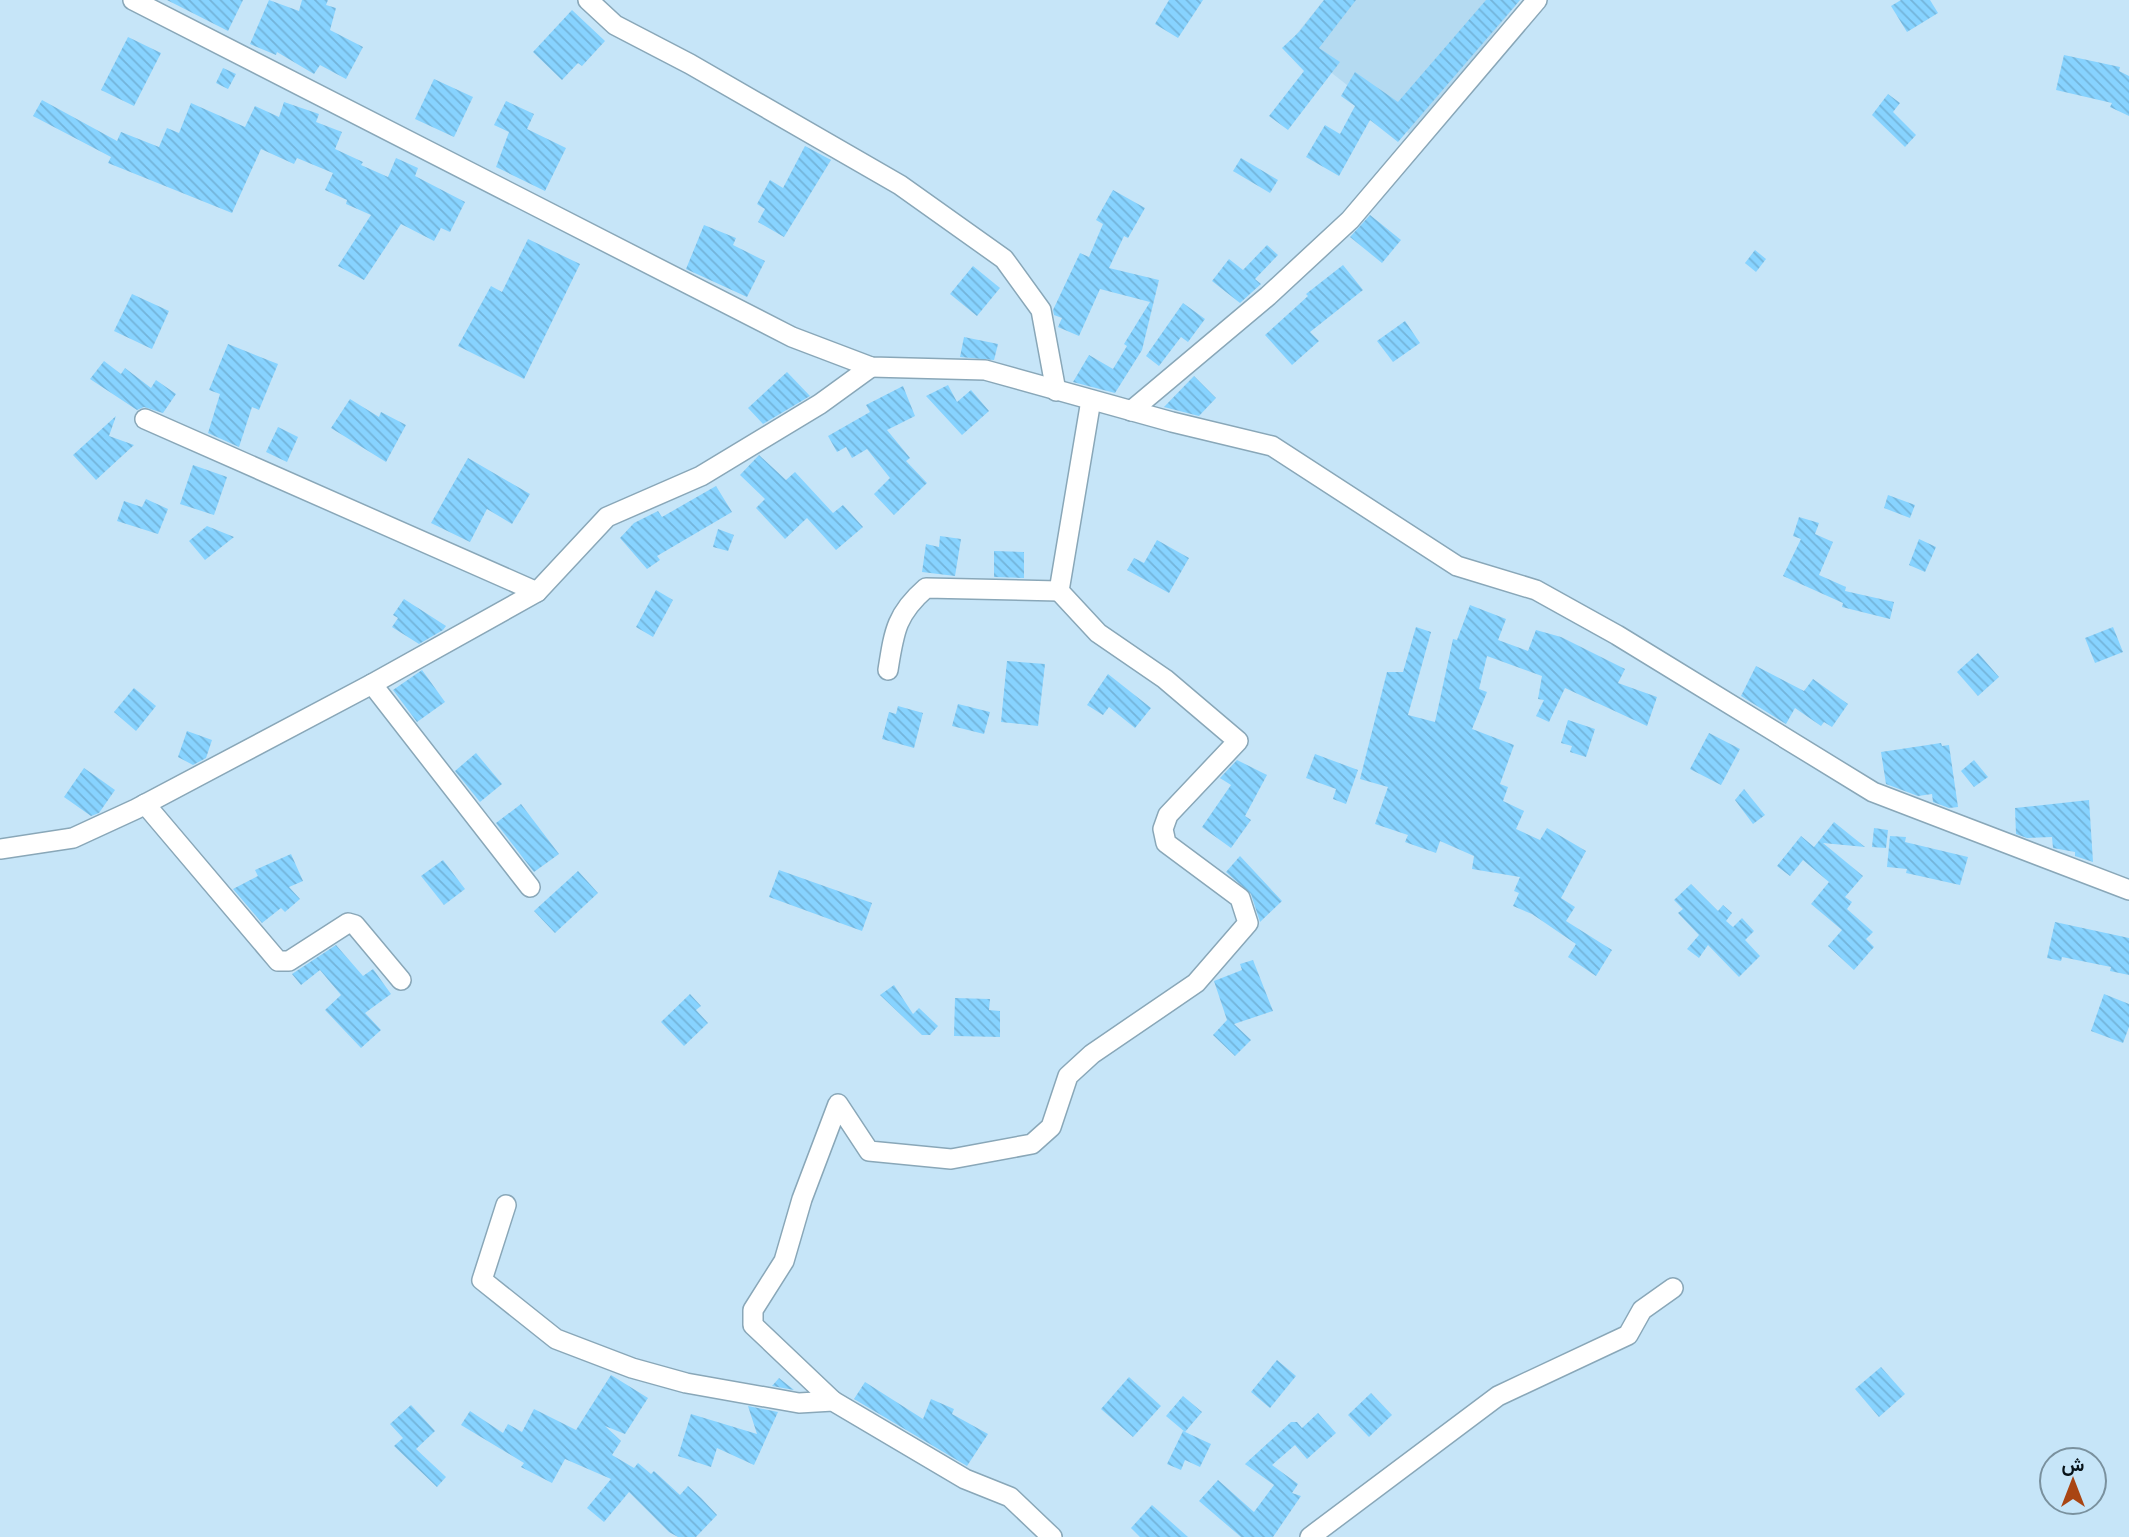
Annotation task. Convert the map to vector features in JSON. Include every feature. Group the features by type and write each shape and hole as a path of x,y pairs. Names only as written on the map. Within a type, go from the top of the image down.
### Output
{"street":[{"path":"133,0 792,337 871,367 985,370 1131,411 1272,446 1457,566 1536,590 1617,635 1873,792 2129,890"},
{"path":"588,0 615,25 900,185 1004,259 1041,310 1051,348 1056,391"},
{"path":"1131,411 1268,296 1350,220 1537,0"},
{"path":"0,849 73,838 145,804 372,684 537,592 607,517 701,476 820,404 871,367"},
{"path":"1059,591 1091,400"},
{"path":"145,419 537,592"},
{"path":"888,670 896,623 910,602 926,588 1059,591 1098,633 1165,679 1238,741 1168,815 1163,829 1166,843 1240,898 1248,923 1196,983 1092,1054 1068,1076 1051,1127 1032,1144 951,1159 869,1151 838,1104 802,1199 784,1261 752,1310 752,1325 833,1401 965,1479 1010,1497 1052,1537"},
{"path":"372,684 530,887"},
{"path":"145,804 278,961 289,961 348,923 355,925 401,980"},
{"path":"506,1205 482,1280 556,1339 632,1368 685,1383 799,1403 833,1401"},
{"path":"1310,1537 1498,1396 1629,1335 1643,1310 1673,1288"}],"shaded area":[{"path":"1324,0 1520,0 1412,136 1291,41"}],"building":[{"path":"167,0 243,0 228,31"},
{"path":"269,0 299,11 302,0 328,0 326,5 336,8 330,30 363,47 346,79 320,65 314,74 277,52 276,55 250,44"},
{"path":"1169,0 1203,0 1178,38 1155,24"},
{"path":"1324,0 1356,0 1319,48 1340,62 1288,130 1269,116 1304,71 1282,48 1299,32"},
{"path":"1486,0 1520,0 1398,142 1370,120 1339,176 1306,157 1325,125 1340,134 1355,106 1341,96 1355,72 1398,102"},
{"path":"1901,0 1930,0 1938,13 1907,32 1891,6"},
{"path":"572,10 605,41 582,66 578,63 562,80 533,52"},
{"path":"128,37 161,53 134,106 101,90"},
{"path":"2064,55 2120,67 2119,71 2129,76 2129,116 2110,107 2112,103 2056,90"},
{"path":"223,68 236,74 228,89 216,83"},
{"path":"434,79 473,97 454,137 415,119"},
{"path":"1888,94 1900,103 1893,112 1916,135 1905,147 1872,115"},
{"path":"42,100 117,141 121,132 159,147 167,128 179,133 191,103 245,127 255,106 279,117 284,102 319,114 316,122 342,132 335,149 363,162 361,165 388,177 396,158 418,168 415,176 465,202 450,232 441,228 434,241 401,224 364,280 338,266 371,215 346,204 347,200 325,190 333,173 297,158 294,164 261,149 232,213 108,163 111,157 33,116"},
{"path":"506,101 534,114 527,129 566,148 545,191 496,167 509,132 494,125"},
{"path":"805,146 831,160 784,237 758,222 765,209 757,204 770,180 783,188"},
{"path":"1241,158 1278,180 1270,193 1233,171"},
{"path":"1113,190 1145,208 1128,238 1124,236 1109,268 1159,280 1142,350 1115,393 1073,382 1089,355 1113,369 1127,346 1124,344 1150,302 1100,289 1079,336 1058,327 1062,318 1054,315 1053,310 1080,253 1089,257 1103,224 1096,220"},
{"path":"1370,215 1401,240 1382,263 1350,237"},
{"path":"704,225 736,238 733,245 765,261 747,297 686,269"},
{"path":"528,239 580,264 524,379 458,346 491,286 502,292"},
{"path":"1267,245 1278,255 1255,279 1261,284 1240,303 1212,281 1229,259 1243,270"},
{"path":"1755,250 1766,259 1756,272 1745,263"},
{"path":"1343,265 1363,290 1310,332 1319,341 1292,365 1265,335 1308,296 1306,294"},
{"path":"973,266 1000,288 977,316 950,294"},
{"path":"132,294 169,311 152,349 114,331"},
{"path":"1183,303 1205,319 1188,342 1181,337 1159,366 1146,356"},
{"path":"1405,321 1420,343 1393,362 1377,341"},
{"path":"964,337 998,344 994,360 960,357"},
{"path":"228,344 278,364 259,410 252,407 239,447 208,433 220,394 209,390"},
{"path":"104,361 121,374 125,368 151,388 156,380 176,394 163,413 144,407 137,410 90,379"},
{"path":"787,372 810,396 763,424 748,408"},
{"path":"1194,376 1216,398 1199,416 1164,407"},
{"path":"948,385 957,402 971,390 989,411 962,435 926,396"},
{"path":"903,386 915,416 887,430 910,458 906,461 927,483 894,515 874,494 890,478 867,449 852,458 846,447 837,452 828,436 870,412 866,405"},
{"path":"350,399 379,417 381,412 406,425 386,462 331,428"},
{"path":"116,416 109,436 134,445 96,480 73,455"},
{"path":"278,427 298,437 287,462 266,452"},
{"path":"759,455 786,480 795,472 833,513 843,505 863,527 836,550 807,518 785,539 756,508 765,499 740,475"},
{"path":"468,458 530,494 512,524 487,509 470,542 431,523"},
{"path":"193,465 227,477 214,515 180,504"},
{"path":"716,486 732,512 657,556 660,560 647,569 620,538 634,523 658,511 662,517"},
{"path":"1888,495 1915,505 1910,518 1884,508"},
{"path":"146,499 168,509 158,534 117,521 124,501 142,507"},
{"path":"1799,517 1819,523 1815,534 1833,542 1819,575 1846,587 1845,591 1894,602 1890,619 1842,607 1843,603 1783,576 1801,539 1793,536"},
{"path":"207,526 234,537 205,560 189,541"},
{"path":"718,529 734,535 728,551 713,547"},
{"path":"940,536 961,539 955,576 922,572 926,544 939,547"},
{"path":"1919,539 1936,547 1925,572 1909,565"},
{"path":"1157,540 1189,558 1169,593 1127,570 1134,558 1144,563"},
{"path":"994,551 1024,552 1024,578 994,577"},
{"path":"656,590 673,600 653,637 636,627"},
{"path":"404,599 446,626 419,644 392,627 398,618 393,615"},
{"path":"1470,605 1506,619 1498,640 1528,651 1536,630 1561,637 1625,669 1618,683 1657,697 1647,726 1565,688 1549,722 1536,716 1544,700 1538,699 1542,676 1487,656 1479,689 1487,692 1472,729 1514,745 1500,784 1508,787 1503,801 1524,811 1516,829 1540,840 1547,828 1586,851 1561,898 1575,907 1566,921 1612,950 1596,976 1568,957 1576,944 1532,914 1513,906 1519,893 1514,891 1520,877 1472,869 1474,856 1440,841 1436,853 1405,842 1408,835 1375,824 1388,787 1360,779 1387,672 1403,672 1416,627 1431,632 1408,715 1435,722 1453,639 1457,640"},
{"path":"2113,627 2123,652 2095,663 2085,638"},
{"path":"1978,653 1999,677 1978,696 1957,672"},
{"path":"1007,661 1045,664 1038,726 1001,722"},
{"path":"1756,666 1804,691 1813,679 1848,704 1832,727 1824,722 1821,726 1795,708 1786,724 1741,696"},
{"path":"422,670 445,702 417,722 393,690"},
{"path":"1108,674 1151,708 1135,728 1109,707 1103,715 1087,705"},
{"path":"134,688 156,706 136,731 114,712"},
{"path":"958,704 990,712 984,734 952,726"},
{"path":"898,706 923,713 914,748 882,739 889,712 896,714"},
{"path":"1568,720 1595,729 1586,757 1570,752 1572,746 1561,743"},
{"path":"187,731 212,740 206,758 193,765 178,757"},
{"path":"1709,733 1740,749 1721,785 1690,769"},
{"path":"1941,743 1942,746 1949,745 1958,807 1949,808 1933,802 1932,794 1918,796 1886,784 1881,752"},
{"path":"476,753 502,784 480,802 455,771"},
{"path":"1315,754 1358,770 1346,804 1333,799 1336,789 1306,778"},
{"path":"1237,760 1267,775 1245,816 1251,820 1231,848 1202,827 1231,785 1220,778"},
{"path":"1974,760 1988,777 1974,787 1961,771"},
{"path":"84,768 115,790 99,813 91,816 64,797"},
{"path":"1744,789 1765,815 1753,824 1735,800"},
{"path":"2089,800 2093,862 2075,856 2075,852 2053,848 2052,837 2027,838 2016,834 2015,808"},
{"path":"521,804 559,854 534,872 496,823"},
{"path":"1834,822 1865,847 1823,843 1863,876 1845,897 1852,902 1847,909 1873,932 1866,939 1874,947 1854,970 1828,946 1842,930 1811,904 1829,882 1803,860 1790,876 1777,866 1801,836 1814,847"},
{"path":"1874,828 1888,830 1886,848 1872,847"},
{"path":"1890,836 1906,837 1905,842 1968,857 1960,885 1906,873 1907,869 1887,867"},
{"path":"291,854 303,881 289,887 300,899 285,912 281,908 262,923 233,889 258,876 255,870"},
{"path":"1240,856 1282,901 1260,922 1251,894 1226,872"},
{"path":"443,860 465,889 444,905 421,876"},
{"path":"779,870 872,903 862,931 769,897"},
{"path":"578,871 598,893 555,933 534,911"},
{"path":"1691,884 1718,911 1723,905 1732,913 1726,921 1733,927 1742,918 1754,931 1745,940 1760,956 1739,977 1708,945 1699,958 1687,949 1699,935 1678,913 1683,909 1674,900"},
{"path":"2055,922 2129,938 2129,975 2110,971 2111,967 2062,957 2061,961 2047,958"},
{"path":"336,945 363,976 373,969 391,994 365,1013 381,1030 361,1048 325,1010 341,995 320,970 301,985 292,974"},
{"path":"1253,960 1273,1011 1234,1024 1251,1040 1235,1056 1213,1035 1227,1020 1214,981 1242,970 1240,964"},
{"path":"894,985 913,1014 919,1008 938,1026 930,1035 922,1035 880,995"},
{"path":"690,994 701,1006 696,1010 708,1023 684,1046 661,1022"},
{"path":"2104,994 2129,1004 2129,1027 2123,1043 2091,1031"},
{"path":"955,998 990,999 989,1010 1000,1011 1000,1037 954,1036"},
{"path":"1277,1360 1296,1376 1270,1408 1251,1392"},
{"path":"1881,1367 1905,1394 1879,1417 1855,1389"},
{"path":"611,1375 648,1398 625,1434 605,1426 621,1441 612,1455 634,1468 638,1463 651,1474 654,1471 680,1495 688,1486 701,1498 717,1515 696,1537 678,1537 669,1532 629,1492 604,1522 587,1508 611,1479 565,1459 552,1483 521,1467 524,1463 461,1425 470,1411 503,1433 508,1424 522,1432 534,1409 576,1430"},
{"path":"1129,1377 1161,1406 1133,1437 1101,1409"},
{"path":"779,1378 794,1390 772,1386"},
{"path":"865,1382 923,1419 931,1399 954,1409 952,1414 988,1434 967,1466 854,1399"},
{"path":"1371,1393 1392,1415 1369,1437 1348,1415"},
{"path":"1183,1396 1202,1412 1185,1432 1166,1416"},
{"path":"411,1405 435,1431 416,1449 446,1477 437,1487 394,1446 403,1438 390,1424"},
{"path":"748,1406 778,1412 754,1465 717,1448 711,1467 678,1456 691,1414 757,1434"},
{"path":"1318,1413 1336,1433 1307,1459 1295,1445 1272,1465 1298,1484 1292,1493 1301,1496 1273,1537 1241,1537 1199,1501 1218,1480 1254,1512 1274,1485 1245,1464 1291,1422 1297,1422 1302,1428"},
{"path":"1183,1431 1211,1444 1200,1467 1185,1460 1181,1470 1167,1464"},
{"path":"1152,1505 1188,1537 1140,1537 1131,1528"}]}
